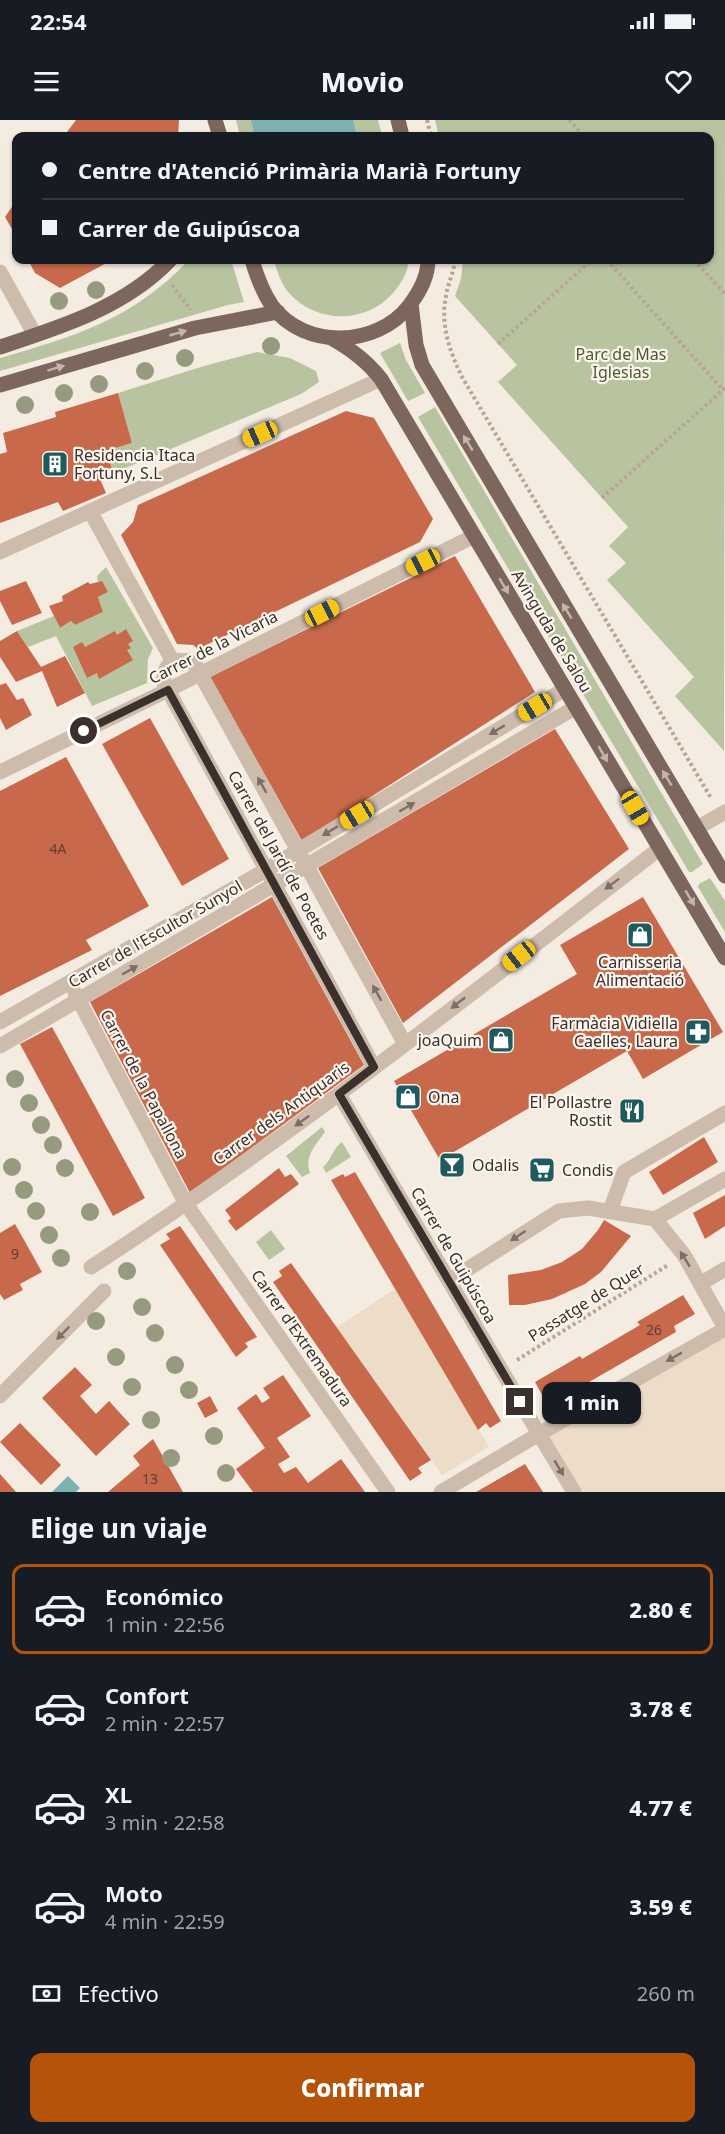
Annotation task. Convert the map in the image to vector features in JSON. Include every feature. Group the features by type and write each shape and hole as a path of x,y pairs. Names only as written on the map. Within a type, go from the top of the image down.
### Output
{"main road":[{"path":"253,264 259,284 273,308 295,326 322,337 350,339 378,331 402,316 419,293 428,264"},
{"path":"0,347 99,311 127,295 165,265"},
{"path":"411,304 416,345 423,365 725,876"},
{"path":"0,385 205,326 278,312"},
{"name":"Avinguda de Salou","path":"331,338 352,350 370,365 381,380 725,958"}],"street":[{"path":"0,273 35,335"},
{"path":"0,552 381,380"},
{"path":"90,511 172,660"},
{"name":"Carrer de la Vicaria","path":"0,772 474,536"},
{"path":"172,660 189,661 196,666 200,674"},
{"path":"168,690 163,681 166,669 172,660"},
{"name":"Carrer del Jardí de Poetes","path":"200,674 405,1044"},
{"name":"Carrer de l'Escultor Sunyol","path":"0,1022 266,870 565,689"},
{"name":"Carrer del Jardí de Poetes","path":"168,690 374,1067"},
{"name":"Carrer de l'Escultor Sunyol","path":"0,1046 576,707"},
{"path":"697,828 725,812"},
{"name":"Carrer dels Antiquaris","path":"91,1267 186,1204 339,1094 659,849"},
{"name":"Carrer de la Papallona","path":"69,983 80,999 186,1204"},
{"name":"Carrer de Guipúscoa","path":"339,1094 574,1492"},
{"path":"610,1212 624,1172 725,1113"},
{"path":"449,1281 559,1211 588,1208 655,1219 725,1179"},
{"name":"Carrer d'Extremadura","path":"186,1204 388,1492"},
{"path":"441,1492 725,1328 684,1255 655,1219"},
{"path":"700,1284 725,1269"},
{"path":"0,1396 104,1291"}],"path":[{"path":"569,120 580,132"},
{"path":"454,264 446,296 446,327 450,350 462,377 710,798"},
{"path":"498,344 588,264"},
{"path":"602,498 724,389 611,264"},
{"path":"698,264 725,294"},
{"path":"165,265 205,326"},
{"name":"Passatge de Quer","path":"501,1370 684,1255"}],"green space":[{"path":"236,120 378,120 381,132 239,132"},
{"name":"Parc de Mas Iglesias","path":"435,120 725,120 724,751 675,696 694,677 607,580 626,563 609,546 628,527 498,382 517,365 455,296 461,279 463,264 714,264 714,132 438,132"},
{"path":"185,264 232,264 244,302 0,371 0,358 54,342 102,323 147,297"},
{"path":"275,264 408,264 401,282 393,293 382,303 356,315 327,315 300,303 289,293"},
{"path":"400,343 406,360 425,393 408,401 380,353"},
{"path":"257,352 290,358 316,371 319,382 301,394 114,473 105,451 132,443 118,393"},
{"path":"435,407 703,864 692,872 689,872 418,417"},
{"path":"106,567 153,648 148,659 147,683 92,706 56,636 28,647 17,631 54,616 60,628 71,621 75,625 103,612 98,597 108,592 98,582 97,576"},
{"path":"710,878 725,901 725,932 698,887"},
{"path":"322,1127 325,1132 309,1156 310,1173 302,1177 286,1156"},
{"path":"342,1142 351,1157 326,1173 323,1167"},
{"path":"271,1230 285,1249 269,1260 256,1242"}],"shaded area":[{"path":"395,1289 489,1447 442,1475 337,1327"},
{"path":"725,1329 725,1492 574,1492 539,1434"}],"water":[{"path":"251,120 353,120 356,132 254,132"},
{"path":"68,1476 80,1488 76,1492 52,1492"}],"building":[{"path":"76,120 179,120 178,132 67,132"},
{"path":"12,207 12,229 5,217"},
{"path":"30,264 105,264 60,288 35,273"},
{"name":"Residencia Itaca Fortuny, S.L","path":"118,393 132,443 105,451 114,473 100,479 106,493 63,511 58,502 0,523 0,454 7,452 3,433 56,417 55,412"},
{"path":"346,411 374,418 433,519 420,542 198,649 193,645 177,644 121,535 133,522 138,505"},
{"path":"455,556 535,692 302,841 210,677"},
{"path":"26,581 42,613 12,625 0,601 0,591"},
{"path":"102,581 108,592 98,597 103,612 75,625 71,621 60,628 49,606 63,601 62,596 88,582 90,584"},
{"path":"126,629 133,641 128,644 131,648 127,650 133,660 99,679 97,673 87,678 73,647 82,642 85,647 115,631 117,635"},
{"path":"17,631 41,667 65,656 85,693 57,707 42,671 16,682 0,657 0,641"},
{"path":"6,683 17,700 23,698 32,715 6,730 0,718 0,685"},
{"path":"150,718 229,859 182,886 102,744"},
{"path":"555,729 629,849 403,1023 318,868"},
{"path":"66,757 149,906 86,940 92,950 0,996 0,791"},
{"path":"272,897 364,1065 190,1193 90,1002"},
{"path":"643,897 723,1032 643,1079 627,1051 440,1160 394,1081 577,974 560,945"},
{"path":"52,1027 145,1198 113,1216 20,1044"},
{"path":"704,1137 718,1162 663,1195 649,1172"},
{"path":"279,1168 285,1177 291,1174 299,1184 236,1231 228,1221 231,1218 225,1210"},
{"path":"355,1172 501,1421 490,1428 486,1423 478,1430 331,1180 343,1174 345,1177"},
{"path":"725,1195 725,1226 705,1239 693,1213"},
{"path":"604,1220 631,1236 601,1272 585,1284 552,1299 525,1305 509,1305 508,1275 541,1270 562,1262 582,1249"},
{"path":"15,1224 42,1272 20,1284 23,1290 4,1300 0,1294 0,1233"},
{"path":"180,1226 257,1337 245,1343 248,1347 236,1357 160,1245 170,1239 166,1234"},
{"path":"291,1263 431,1460 418,1468 422,1473 410,1481 273,1282 282,1276 279,1271"},
{"path":"683,1295 695,1314 674,1326 676,1332 570,1393 568,1389 546,1402 535,1382 580,1356 582,1359 640,1325 637,1322"},
{"path":"75,1367 92,1385 80,1396 96,1414 109,1401 130,1424 96,1456 42,1398"},
{"path":"283,1375 311,1416 277,1438 290,1457 278,1464 284,1473 296,1467 308,1483 341,1459 365,1492 253,1492 236,1469 265,1448 237,1408 256,1394 262,1403 270,1398 263,1388"},
{"path":"210,1396 218,1411 205,1418 197,1403"},
{"path":"20,1423 61,1465 41,1485 0,1442"},
{"path":"153,1439 183,1492 108,1492 140,1465 133,1456"},
{"path":"525,1464 543,1492 476,1492"},
{"path":"0,1474 16,1492 0,1492"}],"place":[{"name":"Residencia Itaca Fortuny, S.L","path":"55,464"},
{"name":"Carnisseria Alimentació","path":"640,935"},
{"name":"Farmàcia Vidiella Caelles, Laura","path":"698,1032"},
{"name":"joaQuim","path":"501,1040"},
{"name":"Ona","path":"408,1097"},
{"name":"El Pollastre Rostit","path":"632,1111"},
{"name":"Odalis","path":"452,1165"},
{"name":"Condis","path":"542,1170"}],"route":[{"path":"84,731 168,690 374,1067 339,1094 520,1402"}]}
